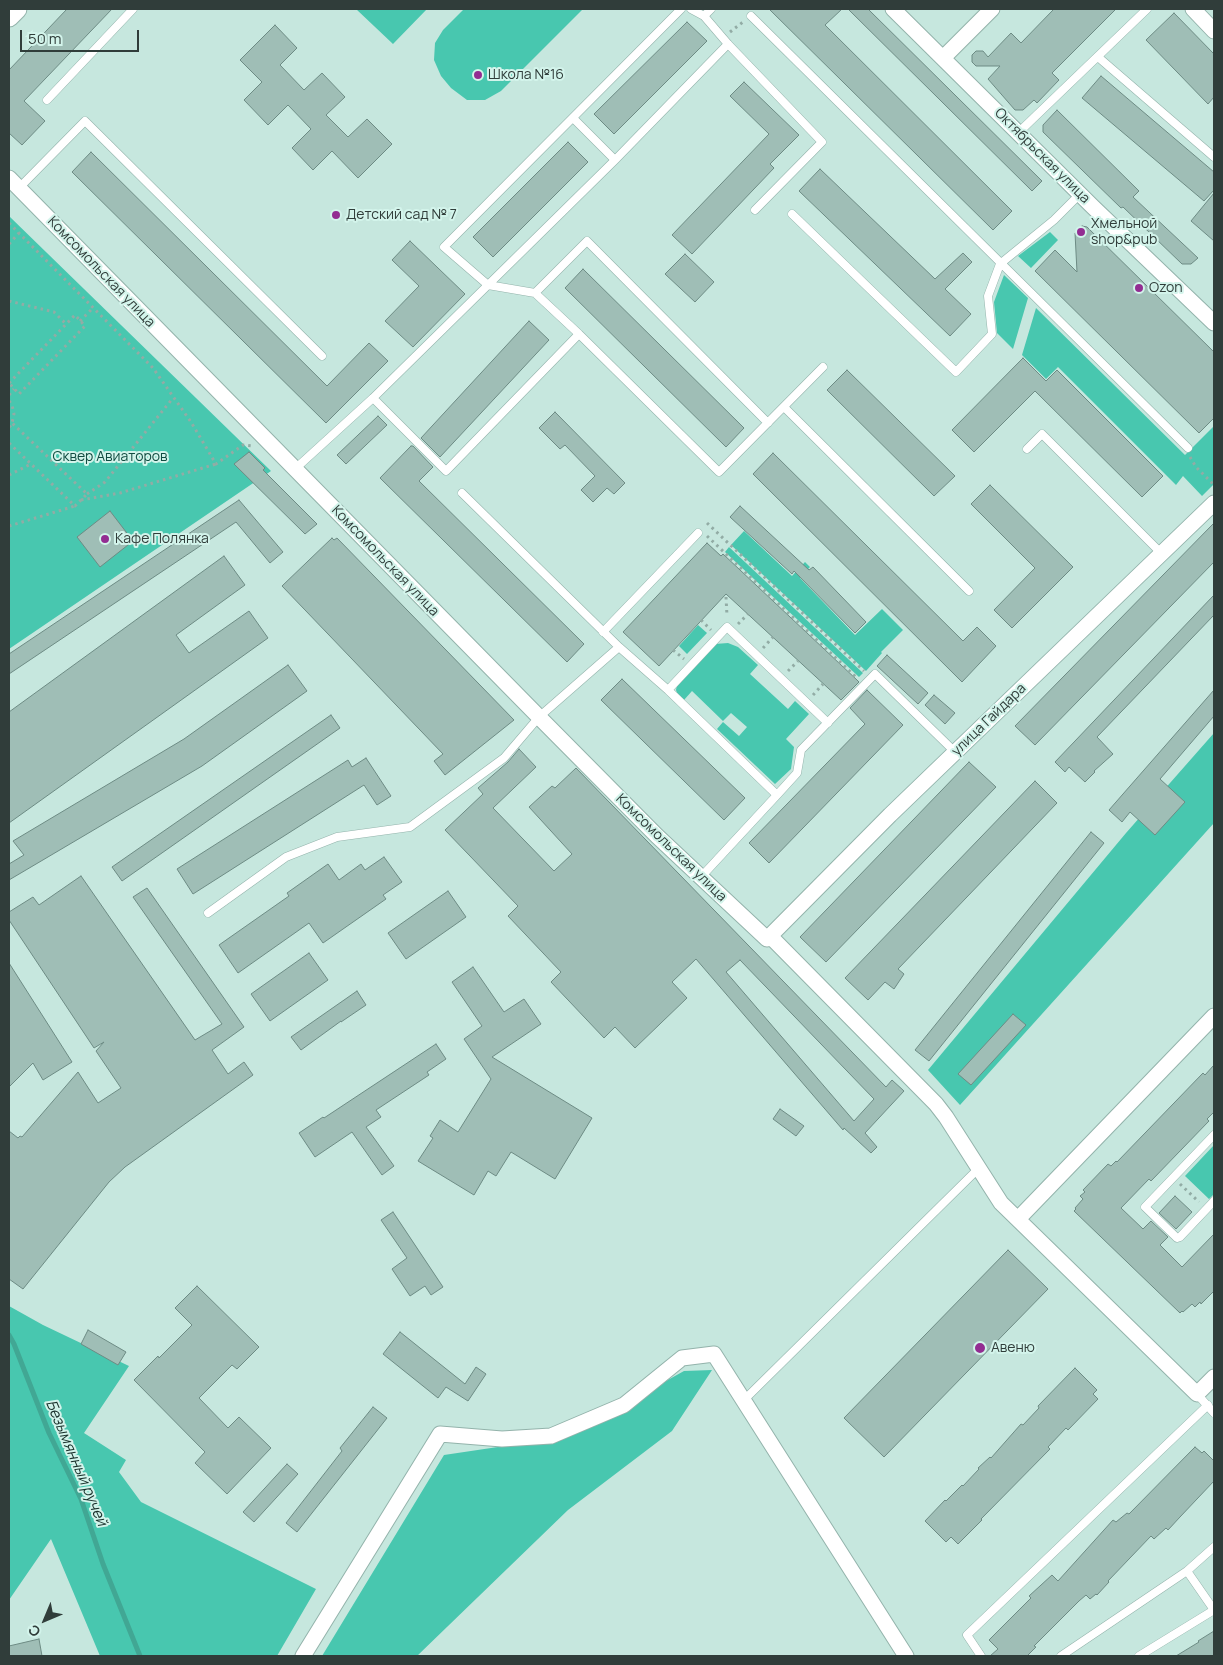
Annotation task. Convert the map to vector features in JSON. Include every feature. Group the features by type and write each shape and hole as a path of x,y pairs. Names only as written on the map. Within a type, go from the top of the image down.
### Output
{"street":[{"path":"9,17 17,9"},
{"name":"Октябрьская улица","path":"893,9 1214,323"},
{"path":"942,58 992,9"},
{"path":"1193,9 1214,31"},
{"name":"Комсомольская улица","path":"14,183 650,829 768,938 936,1104 1001,1203 1197,1394"},
{"name":"улица Гайдара","path":"768,938 955,752 1214,503"},
{"path":"1018,1219 1214,1016"},
{"path":"303,1656 440,1434 502,1439 551,1436 624,1405 682,1358 714,1354 906,1656"},
{"path":"1197,1394 1214,1377"}],"lane":[{"path":"47,100 133,9"},
{"path":"681,9 444,247 488,285 535,293 719,472 823,367"},
{"path":"691,9 704,16 728,44 822,142 755,210"},
{"path":"704,16 711,9"},
{"path":"1018,133 1147,9"},
{"path":"751,16 1188,448"},
{"path":"295,469 373,398 615,160 728,44"},
{"path":"1098,57 1214,157"},
{"path":"573,118 615,160"},
{"path":"14,183 84,121 322,356"},
{"path":"792,214 956,372 992,334 988,296 1000,264 1054,220 1080,194"},
{"path":"535,293 587,241 768,423"},
{"path":"373,398 446,471 579,334"},
{"path":"784,407 968,591"},
{"path":"1027,449 1042,434 1162,554"},
{"path":"462,493 603,632 668,690 777,795"},
{"path":"603,632 699,532"},
{"path":"668,690 728,627 828,723"},
{"path":"208,912 286,857 336,837 410,827 504,758 538,717 619,647"},
{"path":"701,877 797,773 801,750 875,674 955,752"},
{"path":"1214,1135 1145,1207 1177,1238 1214,1201"},
{"path":"743,1401 979,1168"},
{"path":"1197,1394 1214,1412"},
{"path":"981,1656 967,1636 1208,1406"},
{"path":"1061,1656 1187,1571 1214,1547"},
{"path":"1139,1656 1214,1610 1187,1571"}],"path":[{"path":"9,224 153,368 216,464"},
{"path":"9,244 19,233"},
{"path":"9,301 54,312 66,324"},
{"path":"80,321 93,308"},
{"path":"75,315 85,326 19,394 9,383 66,324 75,315"},
{"path":"9,395 14,389"},
{"path":"9,526 75,506 87,494 105,482 173,398"},
{"path":"9,401 14,414 9,428"},
{"path":"12,423 87,494"},
{"path":"9,443 75,506"},
{"path":"81,500 120,492 216,464 244,445 276,450"},
{"path":"1188,448 1192,462 1214,485"},
{"path":"9,475 31,464"},
{"path":"706,523 871,678"},
{"path":"699,532 865,685"},
{"path":"726,597 728,627"},
{"path":"1173,1177 1206,1210"}],"green space":[{"path":"356,9 427,9 393,44"},
{"path":"464,9 583,9 501,91 485,100 467,100 451,88 441,76 434,60 435,43 443,30"},
{"name":"Сквер Авиаторов","path":"9,216 271,471 9,649"},
{"path":"1050,232 1058,240 1031,268 1018,256"},
{"path":"1004,275 1028,298 1013,349 997,333 994,302"},
{"path":"1036,308 1185,455 1214,426 1214,484 1202,496 1183,476 1176,485 1058,367 1046,379 1022,355"},
{"path":"744,531 792,576 805,562 810,567 800,578 855,635 882,609 903,630 881,652 866,671 731,545"},
{"path":"729,547 863,673 859,677 725,552"},
{"path":"698,625 707,633 687,654 679,646"},
{"path":"728,643 738,647 758,665 750,674 788,709 795,701 809,714 786,739 794,747 791,769 775,784 717,729 723,722 739,736 747,727 731,713 723,721 692,691 684,700 676,690 677,685 715,644"},
{"path":"1214,733 1214,823 960,1105 928,1070 1126,833"},
{"path":"1214,1145 1214,1194 1209,1199 1185,1176"},
{"path":"9,1306 43,1325 129,1366 84,1433 126,1460 119,1472 141,1502 316,1589 277,1656 100,1656 51,1539 9,1600"},
{"path":"712,1370 672,1431 568,1510 417,1656 322,1656 444,1455 565,1437 684,1371"}],"building":[{"path":"67,9 112,9 24,101 45,121 22,145 9,133 9,70"},
{"path":"769,9 842,9 825,25 1012,211 993,230"},
{"path":"848,9 868,9 1042,181 1032,191"},
{"path":"1054,9 1116,9 1052,73 1059,80 1037,103 1034,100 1023,110 1015,110 988,79 1000,66 976,66 972,62 972,55 976,51 983,51 988,57 1011,33 1021,43"},
{"path":"1174,13 1214,54 1214,97 1208,104 1146,40"},
{"path":"687,22 707,41 614,134 594,114"},
{"path":"275,25 297,48 280,65 304,90 322,73 345,97 326,115 348,137 367,119 392,144 358,178 332,151 313,170 292,148 311,129 288,105 268,125 244,100 262,82 240,60"},
{"path":"1101,76 1214,172 1214,190 1204,201 1082,98"},
{"path":"744,82 799,135 770,164 774,168 692,254 672,235 769,134 730,96"},
{"path":"1057,110 1139,191 1133,197 1198,258 1191,264 1182,264 1043,132 1043,125"},
{"path":"568,142 588,162 493,257 473,237"},
{"path":"91,152 327,386 369,343 388,361 326,423 72,172"},
{"path":"820,169 935,279 963,253 972,262 945,289 971,314 950,336 799,191"},
{"path":"1214,193 1214,241 1191,221"},
{"path":"1082,226 1087,227 1214,352 1214,418 1199,433 1035,271 1055,250 1077,272 1075,233"},
{"path":"410,241 465,294 413,347 385,321 419,286 392,260"},
{"path":"685,254 714,282 695,302 665,274"},
{"path":"583,269 744,428 726,447 565,288"},
{"path":"529,321 549,340 440,457 421,438"},
{"path":"1023,358 1046,381 1057,370 1163,476 1142,497 1035,391 974,452 952,430"},
{"path":"847,370 955,476 934,496 827,390"},
{"path":"555,412 625,483 614,494 607,488 593,502 581,490 595,476 565,445 560,449 539,428"},
{"path":"378,416 387,425 346,464 337,455"},
{"path":"411,446 433,467 419,481 584,644 567,662 380,478"},
{"path":"249,452 265,468 263,470 317,524 305,534 234,464"},
{"path":"773,453 963,641 977,627 996,646 962,682 753,474"},
{"path":"990,485 1073,567 1012,628 994,610 1035,568 971,504"},
{"path":"239,500 283,552 270,563 236,522 9,674 9,654"},
{"path":"740,506 809,570 813,567 866,622 855,633 794,571 792,574 730,517"},
{"name":"Кафе Полянка","path":"110,511 133,541 100,567 77,537"},
{"path":"1214,523 1214,562 1035,745 1015,726"},
{"path":"332,538 334,540 337,538 514,720 445,775 434,761 443,754 282,586"},
{"path":"707,543 721,556 723,554 859,682 841,700 726,594 659,666 623,632"},
{"path":"224,556 245,585 176,635 189,653 249,611 268,638 9,823 9,712"},
{"path":"1214,595 1214,615 1097,737 1113,754 1085,782 1069,767 1065,772 1055,762"},
{"path":"887,655 928,693 918,704 877,666"},
{"path":"288,665 307,691 202,766 9,880 9,864 24,855 13,841 184,739"},
{"path":"622,679 745,798 724,820 601,700"},
{"path":"867,690 903,725 769,863 749,843 865,724 850,708"},
{"path":"1214,690 1214,716 1160,779 1185,802 1155,835 1130,812 1122,822 1109,810"},
{"path":"934,695 955,713 945,724 925,705"},
{"path":"331,715 340,728 122,881 112,867"},
{"path":"519,749 536,767 493,808 554,871 572,854 529,807 552,786 555,788 576,768 886,1087 892,1080 904,1091 865,1133 877,1147 871,1153 844,1128 843,1130 696,959 672,982 687,998 635,1048 615,1027 604,1038 551,982 561,972 508,916 518,906 445,830 483,794 478,788 508,762","holes":["740,960 874,1099 854,1121 726,972"]},
{"path":"366,758 391,796 377,805 364,785 193,894 177,869 348,760 352,767"},
{"path":"969,762 996,787 826,962 800,937"},
{"path":"1035,781 1057,803 898,969 904,974 894,989 885,982 868,1000 845,978"},
{"path":"1091,832 1104,843 929,1061 915,1050"},
{"path":"384,857 402,882 383,895 386,899 323,943 309,923 238,973 219,945 289,896 287,893 328,864 339,880 361,864 365,870"},
{"path":"81,876 195,1040 222,1024 133,897 147,888 244,1027 212,1050 228,1074 244,1062 253,1075 125,1167 109,1182 23,1289 9,1279 9,1131 18,1138 22,1137 78,1072 98,1103 121,1088 96,1051 104,1042 94,1048 9,920 9,912 33,897 39,905"},
{"path":"448,891 466,917 406,959 388,933"},
{"path":"309,953 328,980 270,1021 251,994"},
{"path":"9,963 72,1062 43,1080 33,1063 9,1087"},
{"path":"473,967 504,1012 524,999 541,1024 492,1057 592,1118 555,1179 511,1152 496,1176 488,1171 474,1195 418,1161 433,1138 430,1136 440,1120 458,1132 491,1079 464,1039 482,1026 452,982"},
{"path":"357,991 366,1005 301,1050 291,1037"},
{"path":"1013,1014 1026,1025 971,1085 958,1074"},
{"path":"436,1044 446,1059 427,1072 429,1075 376,1110 381,1117 366,1127 394,1166 382,1175 352,1132 315,1157 299,1133"},
{"path":"1214,1065 1214,1112 1207,1119 1209,1121 1151,1181 1149,1179 1121,1208 1143,1229 1151,1221 1168,1237 1160,1245 1182,1267 1214,1234 1214,1291 1201,1304 1200,1302 1195,1307 1192,1304 1180,1313 1074,1211 1083,1199 1080,1196 1085,1192 1083,1190 1108,1164 1111,1166 1117,1162 1203,1073 1205,1075"},
{"path":"780,1109 804,1126 796,1136 773,1119"},
{"path":"1175,1196 1192,1212 1176,1229 1159,1213"},
{"path":"393,1212 443,1287 431,1295 425,1286 410,1296 392,1269 407,1258 381,1220"},
{"path":"1008,1250 1048,1289 884,1457 844,1418"},
{"path":"197,1286 259,1347 237,1369 232,1365 199,1398 228,1428 239,1417 271,1448 227,1494 195,1463 205,1452 134,1380 192,1325 175,1308"},
{"path":"88,1330 126,1352 118,1365 81,1344"},
{"path":"400,1332 465,1384 476,1367 486,1374 468,1401 446,1387 438,1398 383,1354"},
{"path":"1075,1368 1097,1390 1093,1394 1098,1399 1068,1430 1066,1428 1048,1447 1050,1449 958,1544 951,1537 946,1542 925,1521 945,1500 963,1486 978,1468 991,1458"},
{"path":"373,1407 387,1418 297,1532 286,1523 342,1451 340,1448"},
{"path":"1195,1447 1202,1453 1204,1451 1214,1461 1214,1481 1168,1530 1166,1528 1154,1539 1151,1536 1097,1595 1090,1599 1086,1595 1079,1601 1034,1646 1036,1647 1027,1656 990,1656 998,1649 989,1640 1031,1598 1029,1596 1052,1575 1058,1581 1113,1520 1116,1522 1127,1513 1129,1514"},
{"path":"287,1464 298,1474 254,1522 243,1512"},
{"path":"1214,1631 1214,1656 1176,1656 1199,1642"},
{"path":"39,1639 42,1656 9,1656 9,1646"}],"waterway":[{"name":"Безымянный ручей","path":"9,1335 49,1433 81,1499 103,1564 140,1656"}],"place":[{"name":"Школа №16","path":"478,75"},
{"name":"Детский сад № 7","path":"336,215"},
{"name":"Хмельной shop&pub","path":"1081,232"},
{"name":"Ozon","path":"1139,288"},
{"name":"Кафе Полянка","path":"105,539"},
{"name":"Авеню","path":"980,1348"}]}
